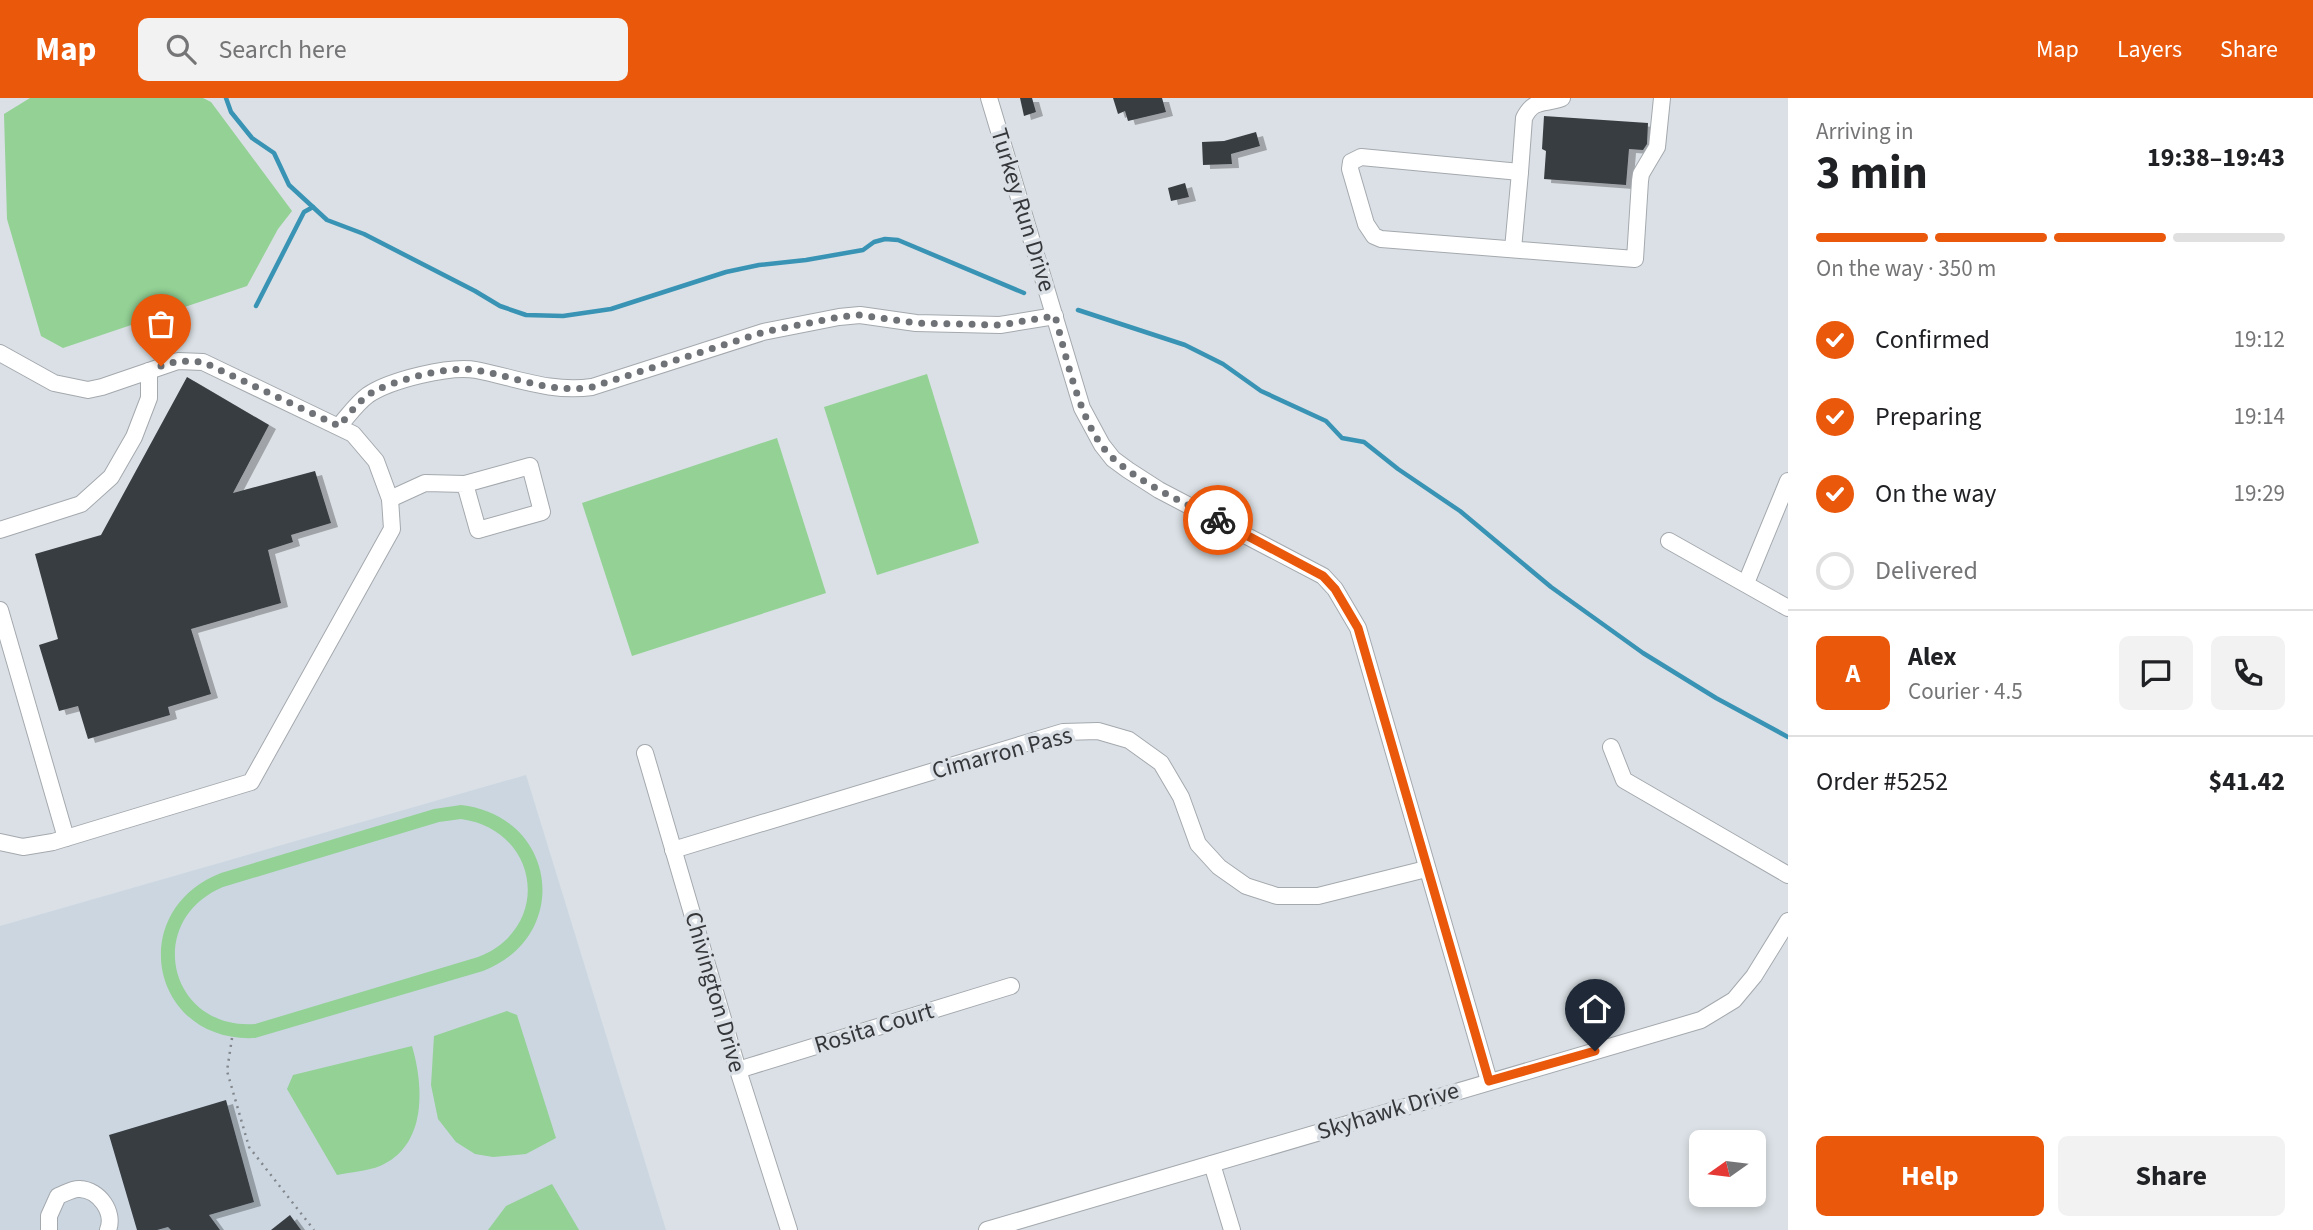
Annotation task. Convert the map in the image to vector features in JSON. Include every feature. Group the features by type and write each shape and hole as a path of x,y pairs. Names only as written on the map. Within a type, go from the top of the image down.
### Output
{"street":[{"name":"Turkey Run Drive","path":"989,98 1082,408 1102,445 1113,459 1159,490 1323,576 1335,589 1358,628 1489,1081"},
{"path":"1513,249 1524,118 1531,106 1542,100 1562,98"},
{"path":"1520,172 1361,157 1351,162 1350,169 1366,223 1374,236 1381,239 1634,259 1640,181 1657,147 1662,98"},
{"path":"339,426 368,395 388,386 447,370 472,369 538,386 572,390 592,387 764,332 839,317 860,315 916,323 1000,325 1055,316"},
{"path":"0,353 54,383 88,390 178,361 203,362 353,434 376,461 390,499 392,529 251,782 66,838 23,847 0,842"},
{"path":"0,530 80,504 111,477 134,437 149,398 149,371"},
{"path":"390,499 425,483 465,484 530,466 542,512 478,530 465,484"},
{"path":"1746,583 1788,481"},
{"path":"1670,541 1788,608"},
{"path":"0,610 66,838"},
{"name":"Cimarron Pass","path":"673,850 1063,732 1098,731 1129,740 1161,763 1181,797 1198,844 1219,867 1246,886 1277,896 1318,896 1426,869"},
{"path":"1611,747 1624,780 1788,875"},
{"name":"Chivington Drive","path":"645,753 738,1070 789,1230"},
{"name":"Skyhawk Drive","path":"988,1230 1701,1020 1734,1000 1754,976 1788,921"},
{"name":"Rosita Court","path":"738,1070 1011,986"},
{"path":"1212,1164 1232,1230"},
{"path":"49,1230 49,1216 58,1196 78,1188 96,1193 108,1208 111,1226 108,1230"}],"path":[{"path":"232,1038 227,1071 249,1147 314,1230"}],"shaded area":[{"path":"526,775 666,1230 0,1230 0,926"}],"green space":[{"path":"30,98 203,98 211,102 292,211 278,229 247,286 63,348 41,336 7,219 4,114"},
{"path":"927,374 979,543 877,575 824,407"},
{"path":"777,438 826,593 632,656 582,503"},
{"path":"461,805 493,814 518,831 534,853 542,879 541,906 531,932 512,954 483,971 255,1038 220,1034 192,1020 173,998 163,972 162,943 171,916 190,891 221,873 434,809","holes":["461,819 487,827 508,841 521,860 527,881 526,903 518,925 502,943 478,957 255,1024 226,1021 202,1010 186,992 177,971 175,947 182,924 198,903 223,887 439,822"]},
{"path":"507,1011 517,1015 556,1138 526,1154 493,1157 475,1154 456,1142 438,1119 431,1085 434,1036"},
{"path":"412,1046 420,1097 414,1130 407,1145 395,1157 380,1166 337,1175 287,1089 293,1075"},
{"path":"552,1184 579,1230 488,1230 506,1206"}],"building":[{"path":"1020,98 1032,98 1036,112 1024,116"},
{"path":"1113,98 1162,98 1166,112 1128,121 1125,111 1118,114"},
{"path":"1544,116 1648,123 1647,144 1643,150 1629,149 1626,185 1544,179"},
{"path":"1256,132 1260,146 1231,154 1232,164 1203,165 1202,142 1224,141"},
{"path":"1185,183 1189,197 1171,201 1168,188"},
{"path":"187,377 269,425 233,493 315,471 331,523 291,535 293,542 268,550 281,603 191,629 211,694 168,707 170,715 88,739 78,706 59,711 39,645 58,639 35,554 101,535"},
{"path":"226,1100 254,1202 209,1215 220,1230 171,1230 168,1227 137,1230 109,1135"},
{"path":"290,1215 301,1230 271,1230"}],"waterway":[{"path":"226,98 231,112 252,138 274,153 289,185 327,220 364,234 500,306 526,315 563,316 611,309 726,272 863,250 874,242 885,239 898,240 1024,293"},
{"path":"256,306 304,212 313,207"},
{"path":"1078,310 1185,345 1223,364 1261,391 1326,421 1342,438 1364,442 1460,511 1551,587 1643,653 1716,698 1788,737"}],"way so far":[{"path":"161,366 178,361 203,362 339,426 368,395 388,386 447,370 472,369 538,386 572,390 592,387 764,332 839,317 860,315 916,323 1000,325 1055,316 1082,408 1102,445 1113,459 1159,490 1218,520"}],"route":[{"path":"1218,520 1323,576 1335,589 1358,628 1489,1081 1595,1051"}]}
